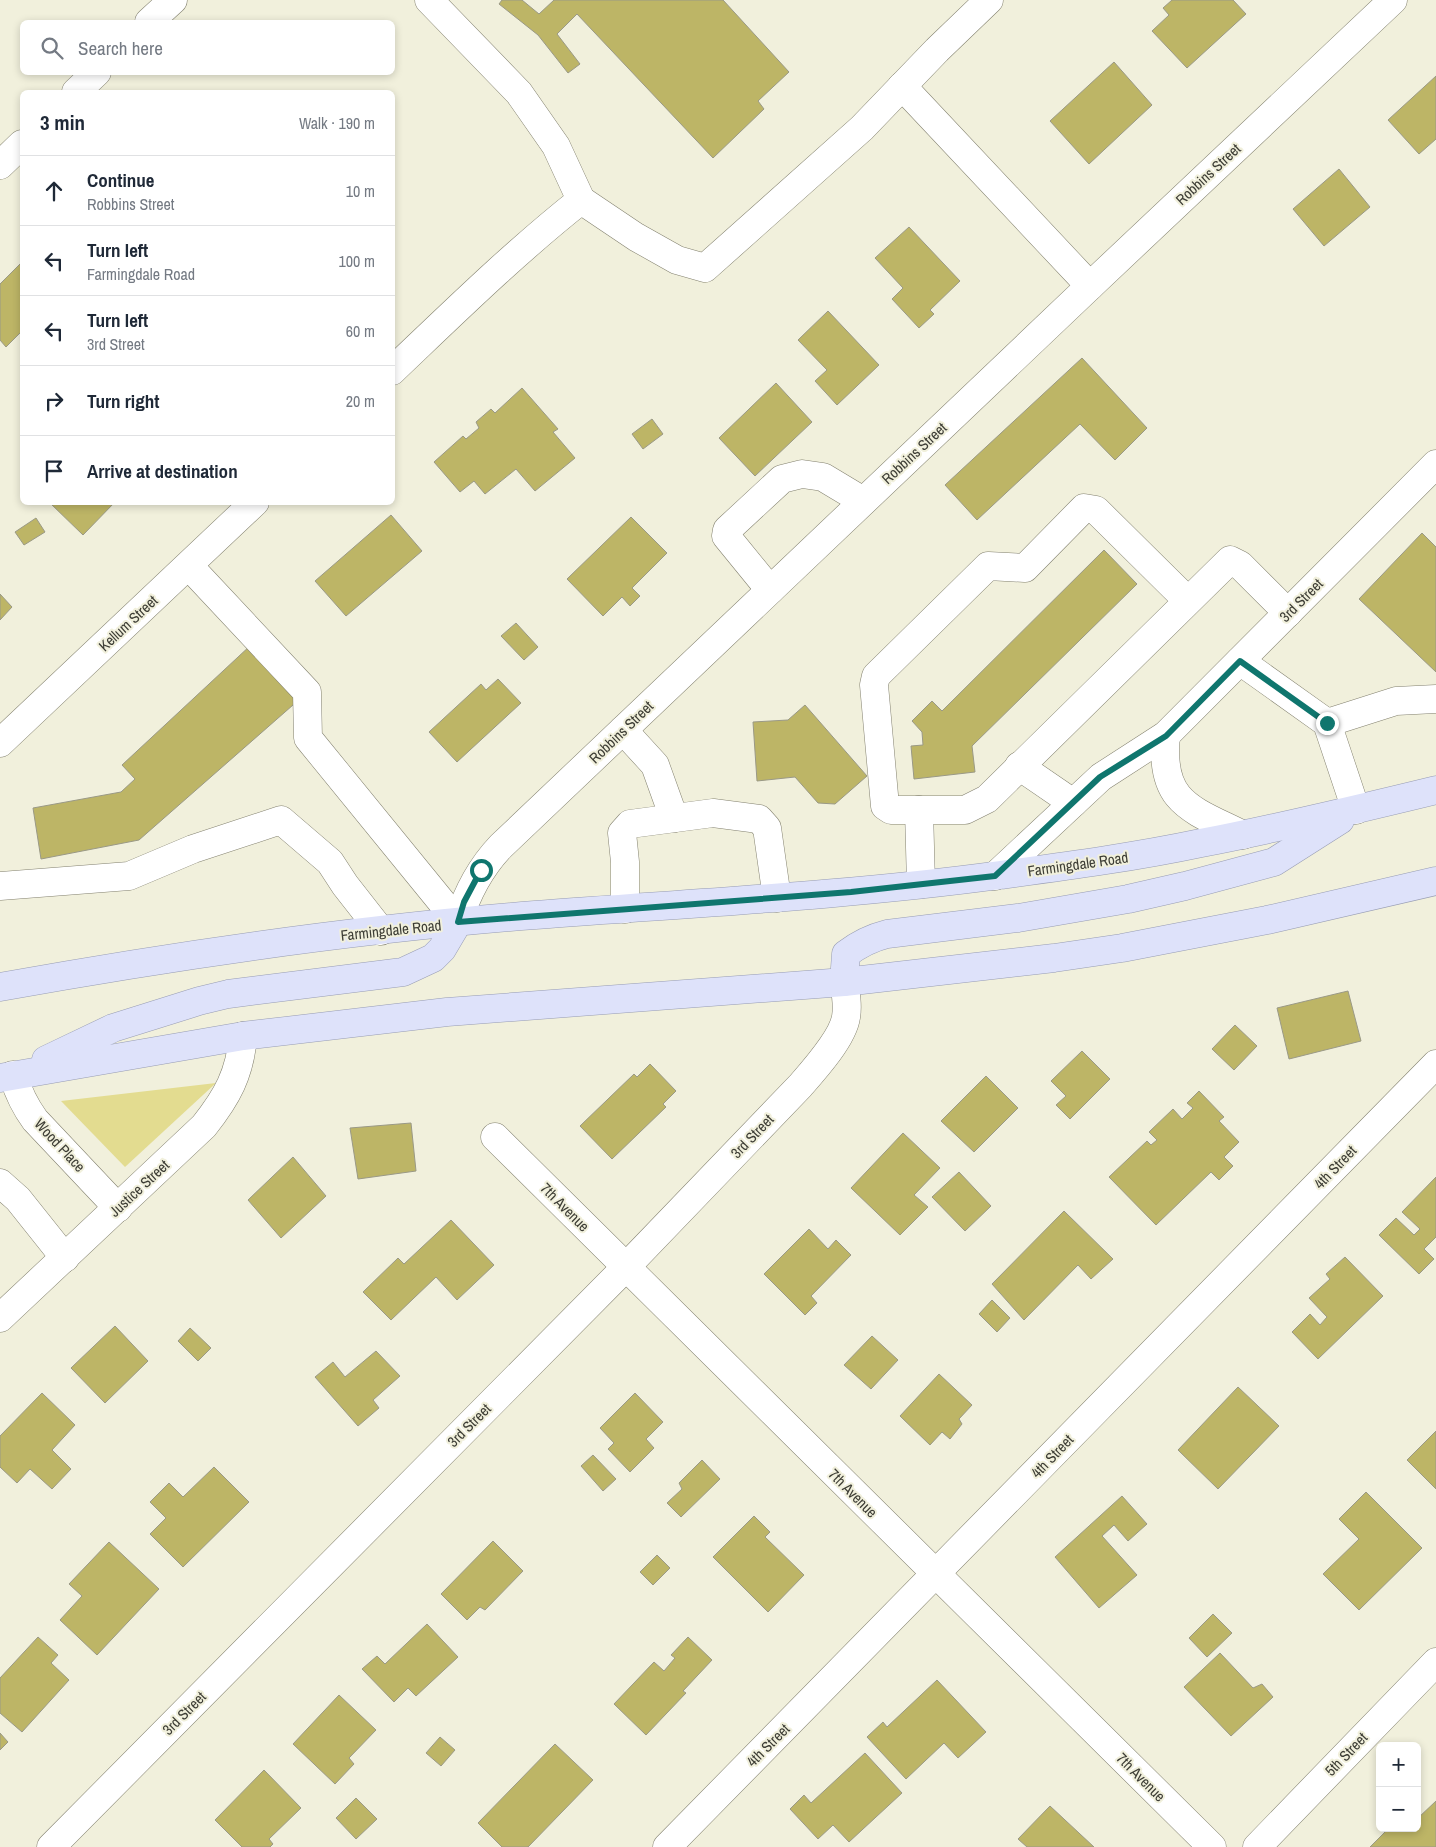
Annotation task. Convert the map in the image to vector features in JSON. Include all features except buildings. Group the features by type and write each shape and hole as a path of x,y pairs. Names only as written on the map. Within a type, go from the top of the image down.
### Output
{"main road":[{"name":"Farmingdale Road","path":"0,987 227,949 458,922 777,898 995,876 1134,856 1243,835 1436,790"},
{"path":"844,982 846,954 858,944 870,938 887,934 1018,918 1128,899 1231,875 1274,862 1356,810"},
{"path":"7,1076 243,1036 447,1012 844,982 981,968 1122,948 1267,920 1436,881"},
{"path":"7,1076 113,1028 199,1001 228,994 403,972 433,958 442,950 458,922"},
{"path":"0,1002 56,977"}],"street":[{"path":"429,0 520,93 556,146 581,200 636,237 677,260 705,268 862,128 989,0"},
{"name":"Robbins Street","path":"458,922 464,902 472,886 490,858 863,501 1393,0"},
{"path":"78,90 94,75"},
{"path":"902,86 1090,286"},
{"path":"0,165 20,146"},
{"path":"395,368 544,229 581,200"},
{"name":"3rd Street","path":"995,876 1100,777 1166,736 1436,464"},
{"path":"770,590 726,536 728,530 782,479 802,474 823,477 863,501"},
{"name":"Kellum Street","path":"0,743 252,505"},
{"path":"1188,601 1096,510 1084,508 1025,568 988,566 876,676 874,685 885,806 891,810 965,810 986,799 1230,560 1240,565 1288,613"},
{"path":"189,566 307,692 308,738 458,922"},
{"path":"1240,661 1327,723 1356,810"},
{"path":"1327,723 1396,701 1436,699"},
{"path":"623,730 655,765 674,818"},
{"path":"1166,736 1164,752 1166,768 1174,791 1181,801 1192,810 1243,835"},
{"path":"1019,766 1073,803"},
{"path":"919,810 921,884"},
{"path":"626,909 625,862 622,834 630,824 713,813 759,819 767,828 777,898"},
{"path":"0,886 129,876 193,849 281,820 330,862 345,885 381,931"},
{"name":"3rd Street","path":"51,1847 626,1268 826,1058 846,1020 847,1006 844,982"},
{"name":"Justice Street","path":"0,1318 204,1126 220,1106 236,1075 242,1055 243,1036"},
{"name":"4th Street","path":"667,1847 1436,1064"},
{"name":"Wood Place","path":"7,1076 35,1120 118,1208"},
{"name":"7th Avenue","path":"495,1138 1212,1847"},
{"path":"0,1183 18,1199 65,1258"},
{"name":"5th Street","path":"1256,1847 1436,1662"}],"shaded area":[{"path":"216,1083 125,1167 61,1101"}],"route":[{"path":"481,870 464,902 458,922 851,892 995,876 1100,777 1166,736 1240,661 1327,723"}]}
